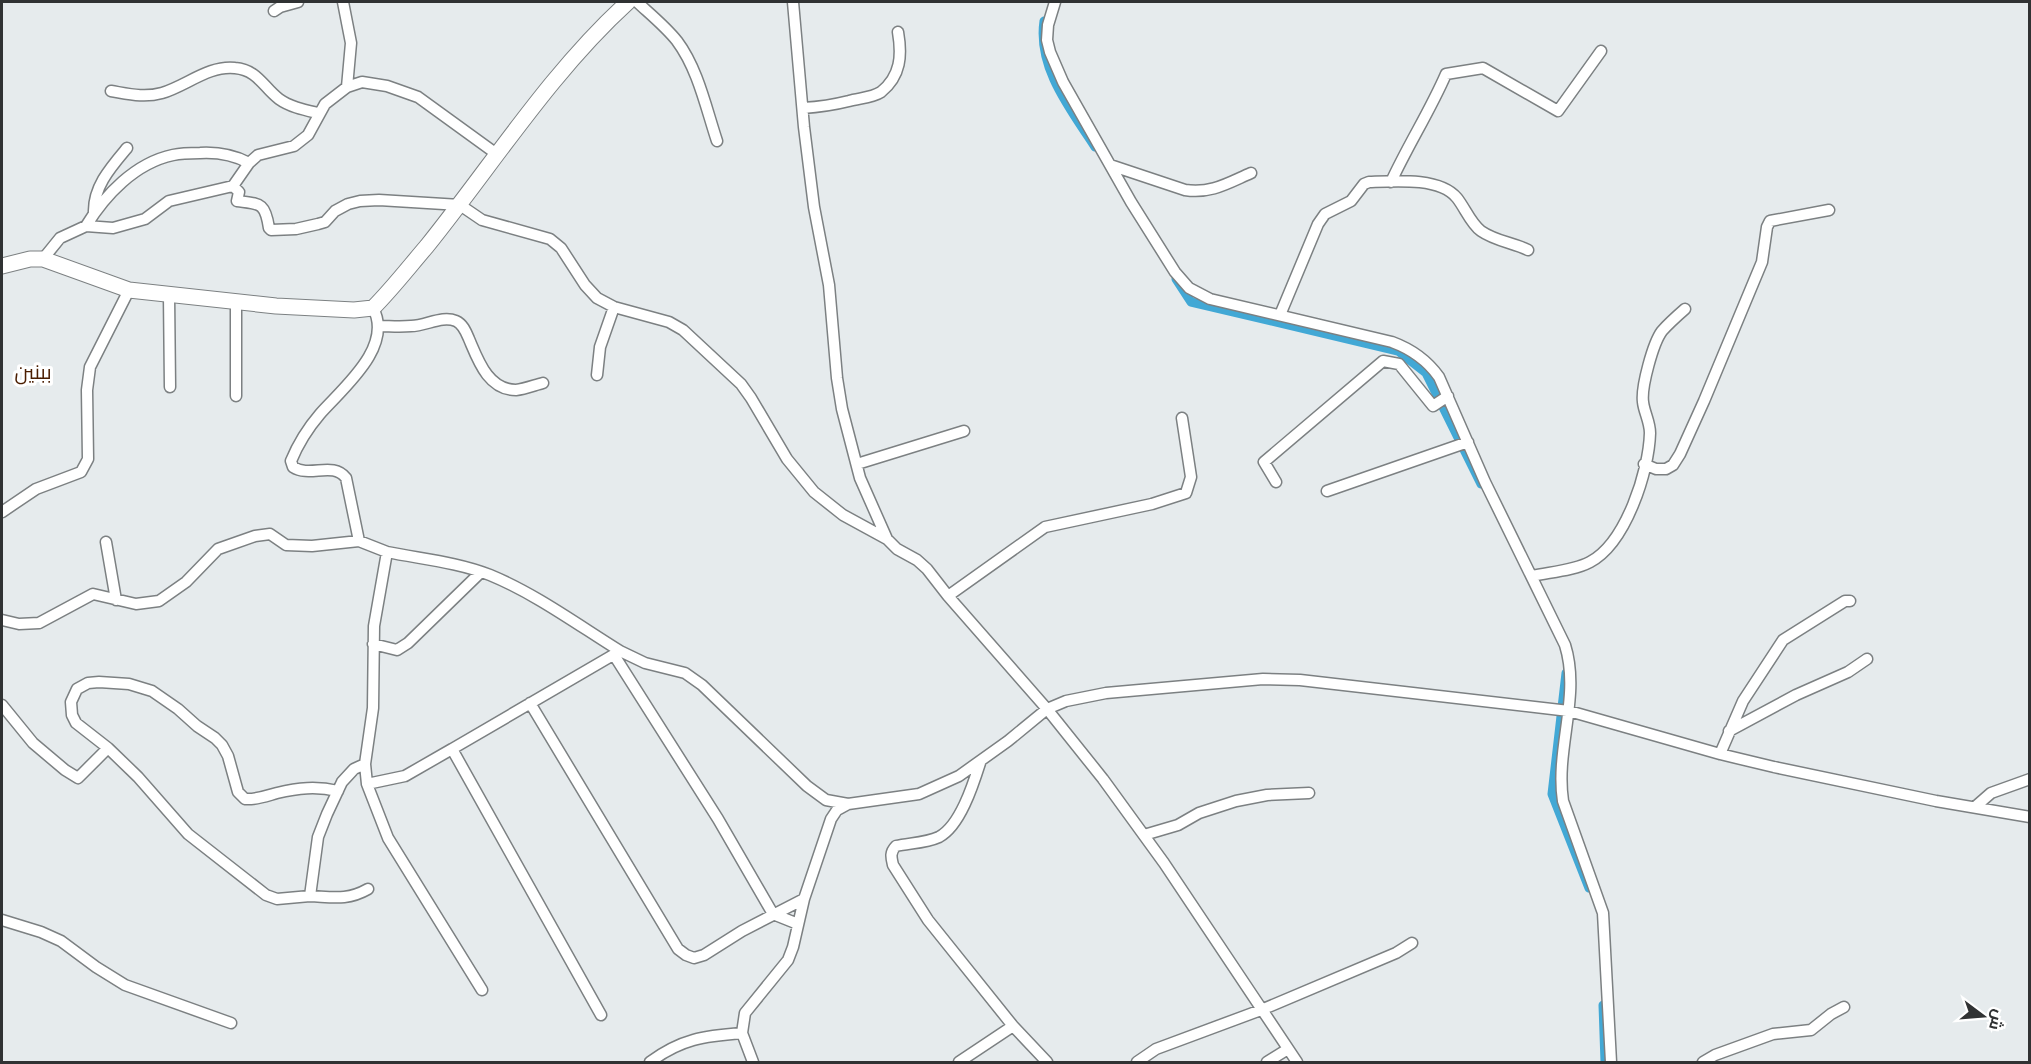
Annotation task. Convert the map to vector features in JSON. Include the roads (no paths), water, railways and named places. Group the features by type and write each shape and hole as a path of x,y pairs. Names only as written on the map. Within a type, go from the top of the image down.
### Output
{"main road":[{"path":"2,266 30,259 43,259 129,290 276,306 354,310 373,308 395,285 460,205 572,58 628,2"}],"street":[{"path":"274,11 298,2"},
{"path":"343,2 351,43 346,87"},
{"path":"637,2 676,39 684,52 717,141"},
{"path":"793,2 814,207 829,285 842,409 860,478 887,539"},
{"path":"1055,2 1048,25 1047,40 1063,82 1175,272 1189,288 1210,299 1405,347 1431,366 1448,396 1485,482 1532,576 1569,658 1569,711 1561,786 1563,801 1603,913 1611,1062"},
{"path":"803,108 827,107 881,92 894,76 899,65 902,51 898,32"},
{"path":"1391,182 1446,74 1483,68 1558,111 1601,51"},
{"path":"111,91 139,96 153,94 169,90 211,71 233,67 256,75 279,99 298,108 318,113"},
{"path":"43,259 60,238 86,226 114,228 145,219 169,201 233,186 249,163 258,155 294,146 308,135 318,113 325,104 346,87 362,82 372,82 404,90 442,113 498,154"},
{"path":"94,213 95,197 100,184 127,148"},
{"path":"86,226 103,201 128,178 142,168 173,155 223,154 249,163"},
{"path":"1110,165 1197,192 1208,191 1251,173"},
{"path":"1280,315 1318,224 1325,214 1351,201 1364,184 1369,182 1424,182 1442,187 1454,195 1478,229 1528,250"},
{"path":"233,186 239,192 237,201 260,204 264,208 268,228 271,230 296,229 326,222 335,211 360,201 460,205 482,220 550,239 561,248 591,292 605,304 658,318 682,330 741,384 787,459 813,492 843,515 887,539 897,549 927,569 1047,709 1144,835 1297,1062"},
{"path":"1644,464 1656,469 1666,469 1673,465 1680,454 1762,262 1770,221 1829,210"},
{"path":"2,512 36,489 81,472 86,466 89,451 87,390 90,367 129,290"},
{"path":"169,295 170,387"},
{"path":"236,300 236,396"},
{"path":"597,375 600,347 614,307"},
{"path":"359,541 344,475 332,469 300,471 293,467 291,461 305,433 346,388 366,361 375,343 378,326 373,308"},
{"path":"1532,576 1590,562 1617,536 1630,514 1638,491 1650,430 1643,403 1645,376 1660,333 1685,309"},
{"path":"378,326 412,326 447,318 454,320 460,323 465,330 482,369 495,382 506,388 517,390 543,383"},
{"path":"1276,482 1264,462 1383,361 1399,364 1433,406 1448,396"},
{"path":"948,596 1044,528 1152,504 1186,493 1191,477 1182,418"},
{"path":"857,464 964,431"},
{"path":"1328,491 1468,442"},
{"path":"2,620 19,624 39,623 86,596 98,594 136,604 159,601 186,582 218,549 255,536 270,534 286,545 302,546 359,541 387,552 480,572 530,595 617,653 685,673 702,685 807,786 826,800 848,804 919,794 946,783 980,763 1047,709 1066,701 1106,693 1263,679 1329,682 1569,711 1720,754 1936,801 2030,817"},
{"path":"106,542 116,600"},
{"path":"387,552 374,626 372,708 365,764 367,784 388,838 482,990"},
{"path":"373,644 397,650 408,643 480,572"},
{"path":"1720,754 1747,693 1783,640 1845,601 1850,601"},
{"path":"367,784 405,776 617,653"},
{"path":"617,653 773,914 798,924"},
{"path":"1730,731 1796,695 1848,672 1867,659"},
{"path":"338,791 317,787 300,788 253,800 244,799 238,792 228,756 222,745 152,691 129,684 94,682 82,685 72,696 73,719 108,748 150,789 188,834 245,881 266,895 277,899 310,896 343,898 355,896 368,889"},
{"path":"530,703 678,949 686,955 694,958 704,955 773,914 804,899"},
{"path":"2,705 33,744 78,778 108,748"},
{"path":"452,748 601,1015"},
{"path":"980,763 973,785 955,822 947,832 928,840 896,846 891,858 892,865 927,920 1013,1026 1047,1062"},
{"path":"310,896 318,837 342,782 354,769 365,764"},
{"path":"1975,807 1991,793 2030,779"},
{"path":"1144,835 1178,825 1199,813 1236,801 1267,795 1309,793"},
{"path":"753,1062 742,1033 745,1013 788,960 804,899 831,819 837,810 848,804"},
{"path":"2,920 61,941 104,973 125,985 231,1023"},
{"path":"1137,1062 1156,1049 1261,1010 1396,953 1412,943"},
{"path":"1703,1062 1715,1055 1773,1034 1811,1030 1844,1007"},
{"path":"959,1062 1013,1026"},
{"path":"650,1062 679,1043 694,1038 742,1033"},
{"path":"1267,1062 1288,1049"}],"waterway":[{"path":"1044,21 1043,38 1051,72 1066,103 1095,147"},
{"path":"1176,279 1191,302 1398,351 1426,373 1481,484"},
{"path":"1566,673 1552,794 1589,888"},
{"path":"1603,1005 1605,1062"}],"district":[{"name":"ببنين","path":"33,371"}]}
